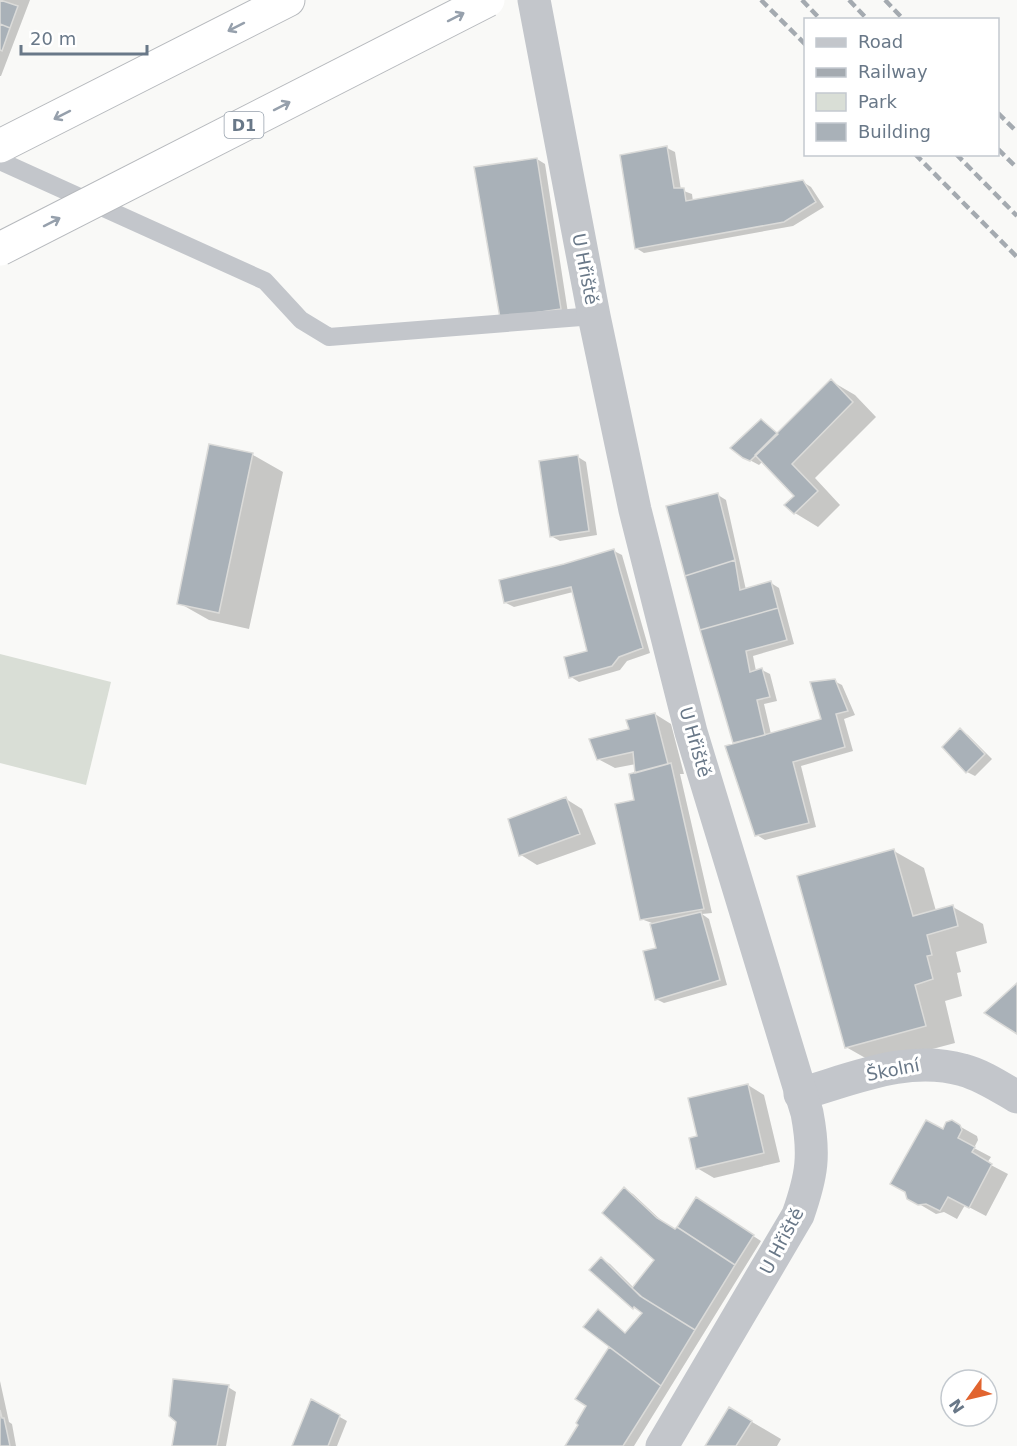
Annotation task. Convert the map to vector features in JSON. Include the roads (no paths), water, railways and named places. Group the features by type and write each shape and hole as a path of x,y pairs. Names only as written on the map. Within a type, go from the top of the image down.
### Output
{"highway":[{"path":"0,146 288,0"},
{"name":"D1","path":"0,249 488,0"}],"street":[{"name":"U Hřiště","path":"534,0 594,316 635,510 691,732 812,1140 812,1164 798,1215 662,1446"},
{"name":"Školní","path":"800,1094 899,1066 924,1064 966,1070 1017,1096"}],"lane":[{"path":"0,161 265,281 301,320 329,337 594,316"}],"railway":[{"path":"761,0 804,43"},
{"path":"802,0 819,18"},
{"path":"849,0 866,18"},
{"path":"885,0 902,18"},
{"path":"999,114 1017,132"},
{"path":"999,150 1017,168"},
{"path":"917,156 1017,257"},
{"path":"958,156 1017,216"}]}
